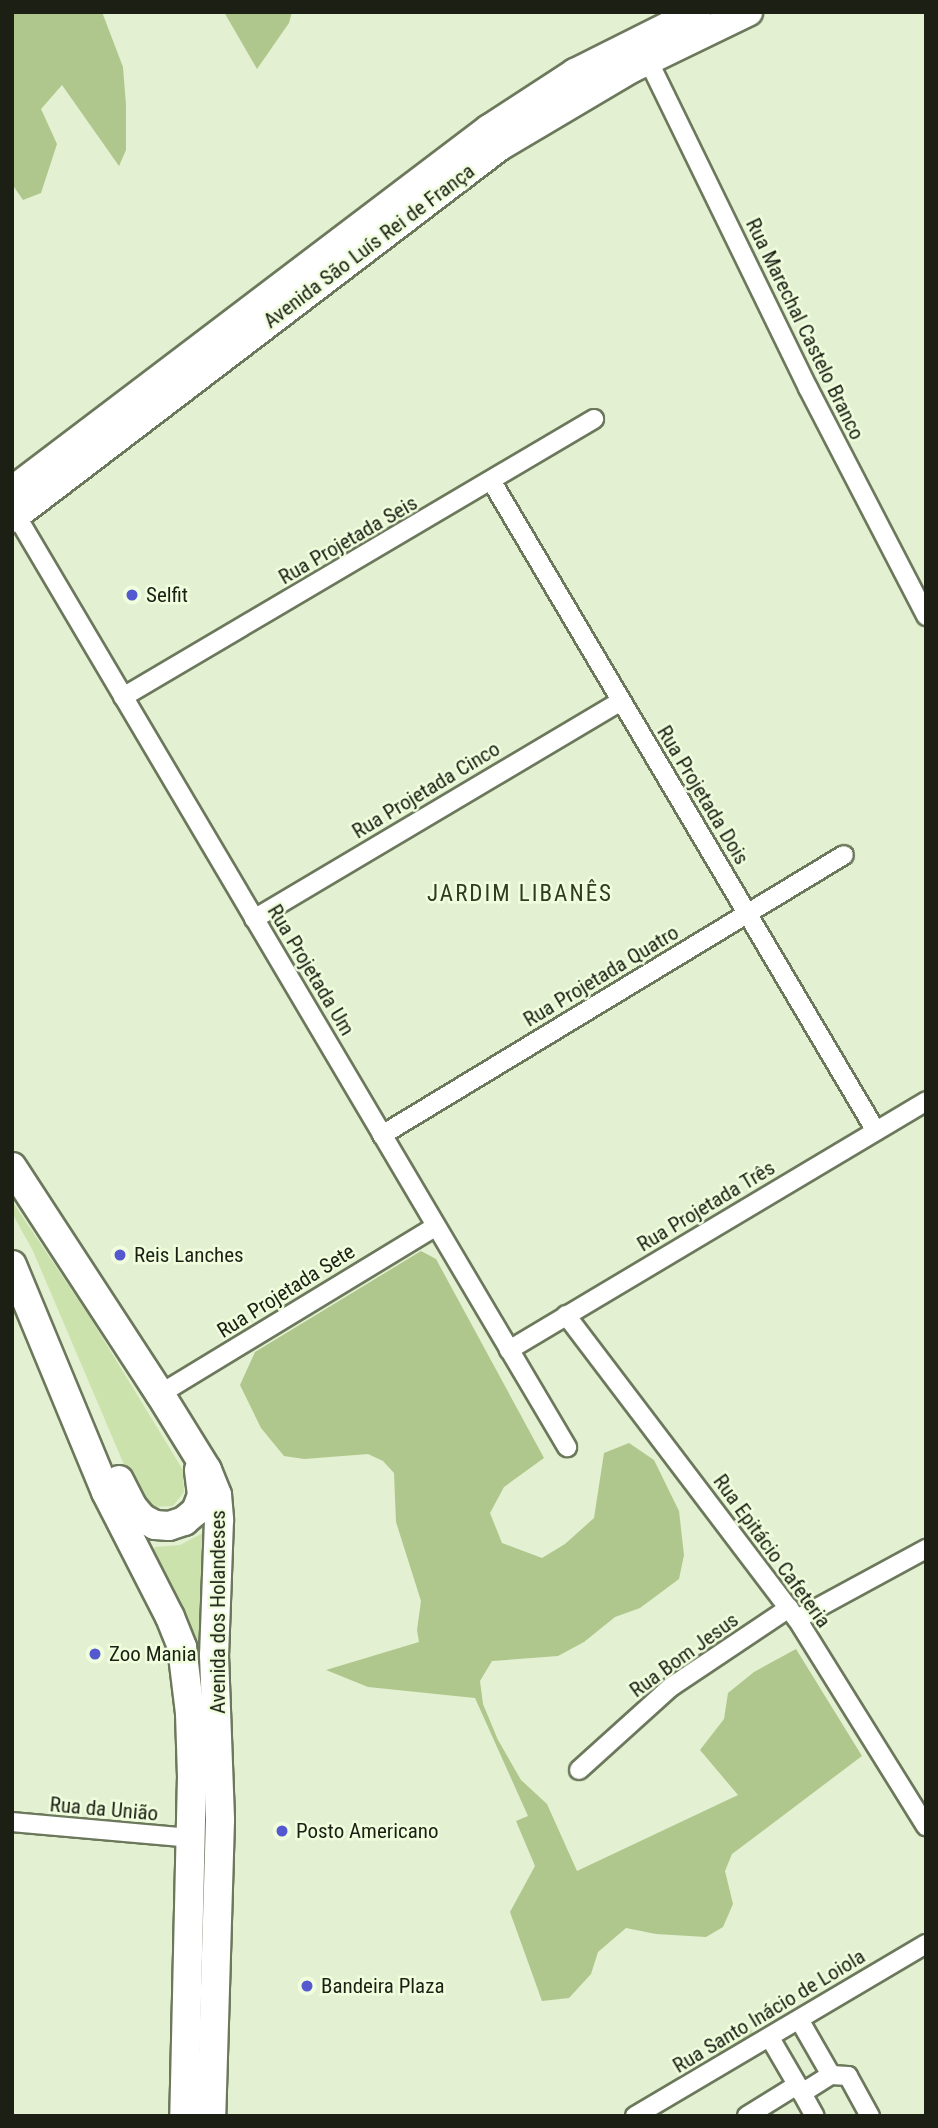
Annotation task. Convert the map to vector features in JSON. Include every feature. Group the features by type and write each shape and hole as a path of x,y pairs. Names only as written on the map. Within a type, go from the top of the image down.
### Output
{"main road":[{"name":"Avenida São Luís Rei de França","path":"13,508 489,129 575,73 696,12"},
{"name":"Avenida São Luís Rei de França","path":"13,508 500,146 574,100 648,60 748,12"},
{"name":"Avenida dos Holandeses","path":"12,1167 186,1435 210,1477 219,1512 214,1663 220,1820 211,2116"},
{"path":"12,1256 132,1506 142,1518 155,1525 169,1526 184,1521 200,1504 201,1478 186,1435"},
{"name":"Avenida dos Holandeses","path":"12,1265 106,1492 179,1639 190,1713 192,1838 184,2116"}],"street":[{"name":"Rua Marechal Castelo Branco","path":"648,60 808,388 926,616"},
{"name":"Rua Projetada Seis","path":"123,697 492,482 594,419"},
{"name":"Rua Projetada Dois","path":"492,482 876,1131"},
{"name":"Rua Projetada Um","path":"13,508 567,1447"},
{"name":"Rua Projetada Cinco","path":"254,919 621,701"},
{"name":"Rua Projetada Quatro","path":"382,1135 844,855"},
{"name":"Rua Projetada Três","path":"509,1350 926,1101"},
{"name":"Rua Projetada Sete","path":"160,1394 436,1226"},
{"name":"Rua Epitácio Cafeteria","path":"566,1315 793,1614 926,1826"},
{"name":"Rua Bom Jesus","path":"579,1770 671,1687 793,1614 926,1549"},
{"name":"Rua da União","path":"12,1822 192,1838"},
{"name":"Rua Santo Inácio de Loiola","path":"635,2116 800,2021 926,1944"},
{"path":"800,2021 831,2075"},
{"path":"770,2038 815,2116"},
{"path":"747,2116 831,2075 848,2076 870,2116"}],"green space":[{"path":"12,12 102,12 123,67 126,105 126,150 119,166 62,85 41,109 57,144 41,193 23,200 12,184"},
{"path":"224,12 292,12 289,23 257,69"},
{"path":"12,1201 89,1316 183,1470 184,1492 173,1506 153,1507 137,1495 33,1251 12,1213"},
{"path":"421,1251 436,1259 544,1458 504,1487 490,1513 502,1543 542,1558 565,1544 594,1518 604,1453 629,1443 654,1460 679,1511 684,1555 679,1579 640,1608 615,1617 584,1642 558,1656 492,1661 480,1681 483,1704 498,1740 521,1780 547,1804 577,1871 738,1795 700,1750 724,1719 728,1693 754,1672 796,1649 862,1756 732,1854 725,1871 733,1904 723,1927 706,1937 656,1934 626,1928 598,1952 591,1974 569,1998 542,2001 510,1912 535,1866 516,1821 528,1816 475,1698 368,1687 326,1670 419,1642 417,1630 421,1601 396,1522 394,1473 383,1461 368,1454 304,1459 284,1456 261,1428 240,1385 255,1352"},
{"path":"203,1533 206,1535 204,1662 197,1657 151,1552 155,1547 180,1545"},
{"path":"750,2027 755,2038 721,2059 716,2044"}],"place":[{"name":"Selfit","path":"132,595"},
{"name":"Reis Lanches","path":"120,1255"},
{"name":"Zoo Mania","path":"95,1654"},
{"name":"Posto Americano","path":"282,1831"},
{"name":"Bandeira Plaza","path":"307,1986"}],"district":[{"name":"JARDIM LIBANÊS","path":"520,894"}]}
